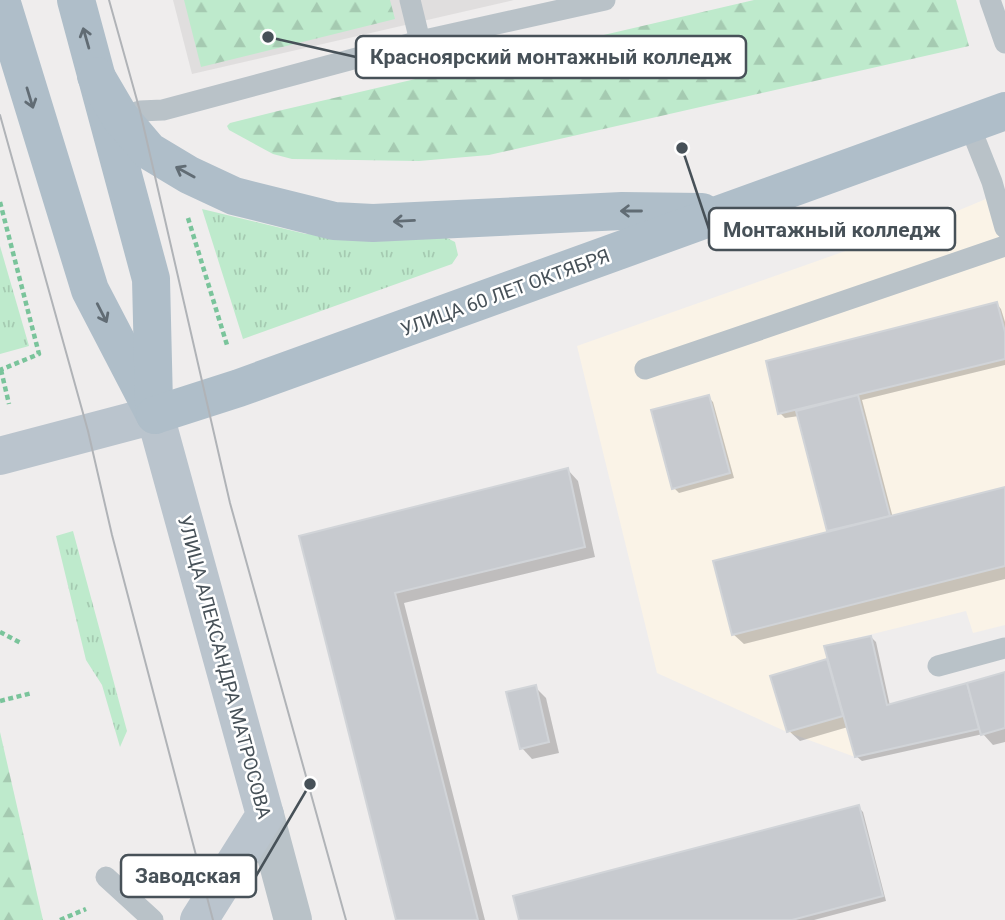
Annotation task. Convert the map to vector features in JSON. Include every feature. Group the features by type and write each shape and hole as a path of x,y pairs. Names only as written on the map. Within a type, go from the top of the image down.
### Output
{"main road":[{"name":"УЛИЦА АЛЕКСАНДРА МАТРОСОВА","path":"76,0 151,279 155,415"},
{"name":"УЛИЦА АЛЕКСАНДРА МАТРОСОВА","path":"4,32 90,290 155,415 265,815"},
{"path":"96,76 120,117 149,151 189,175 234,196 334,221 373,223 622,211 724,212"},
{"name":"УЛИЦА 60 ЛЕТ ОКТЯБРЯ","path":"0,456 155,415 239,388 1005,111"},
{"path":"198,920 265,815"}],"street":[{"name":"УЛИЦА АЛЕКСАНДРА МАТРОСОВА","path":"265,815 292,920"}],"lane":[{"path":"410,0 420,41"},
{"path":"120,117 140,111 163,110 420,41 605,0"},
{"path":"990,0 1005,43"},
{"path":"969,124 992,182 1005,228"},
{"path":"645,369 1005,246"},
{"path":"938,666 1005,648"},
{"path":"106,877 153,920"}],"path":[{"path":"0,202 39,354 1,370 9,404"},
{"path":"185,209 226,345"},
{"path":"0,632 21,643"},
{"path":"0,701 32,693"},
{"path":"60,920 86,909"}],"shaded area":[{"path":"173,0 514,0 192,74"},
{"path":"1005,191 1005,625 973,633 966,611 824,646 855,757 787,732 657,673 577,346 950,214"}],"green space":[{"path":"184,0 390,0 395,19 201,67"},
{"path":"754,0 956,0 969,46 489,155 419,161 292,159 273,154 229,130 227,126 278,111"},
{"path":"202,209 306,234 445,237 455,242 458,255 452,264 243,339"},
{"path":"0,246 29,346 0,354"},
{"path":"73,531 127,731 120,747 102,685 86,660 56,536"},
{"path":"0,732 43,920 0,920"}],"building":[{"path":"997,302 1005,332 1005,359 778,414 766,361"},
{"path":"709,395 730,473 672,489 651,410"},
{"path":"858,395 890,516 827,531 796,411"},
{"path":"568,468 585,547 395,593 478,920 396,920 299,536"},
{"path":"1005,487 1005,566 732,635 713,561"},
{"path":"871,636 887,705 967,683 979,729 855,757 824,646"},
{"path":"827,659 843,716 787,732 770,676"},
{"path":"1005,672 1005,728 981,735 967,683"},
{"path":"536,685 549,742 520,749 506,692"},
{"path":"859,805 883,896 792,920 519,920 513,896"}],"tram line":[{"path":"109,0 140,111 230,503 346,920"},
{"path":"0,115 88,431 112,535 213,920"}],"place":[{"name":"Красноярский монтажный колледж","path":"268,37"},
{"name":"Монтажный колледж","path":"682,148"},
{"name":"Заводская","path":"310,784"}]}
